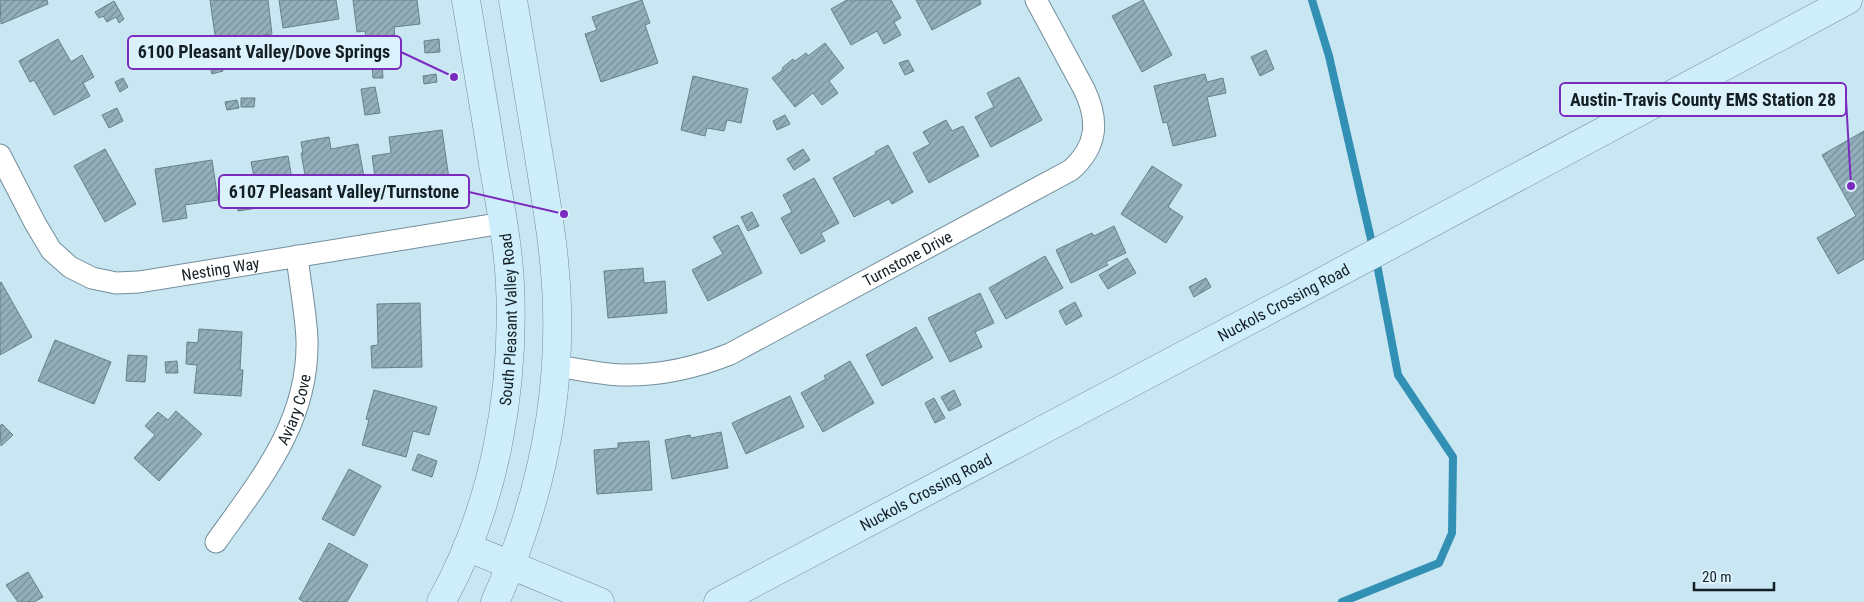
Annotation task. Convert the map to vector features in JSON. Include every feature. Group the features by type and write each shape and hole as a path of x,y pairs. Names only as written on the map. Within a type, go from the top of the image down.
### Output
{"street":[{"name":"South Pleasant Valley Road","path":"441,602 467,548 486,491 500,436 511,334 510,291 503,223 466,0"},
{"path":"495,602 527,522 541,470 551,419 556,366 557,308 554,256 513,0"},
{"name":"Turnstone Drive","path":"556,366 620,374 649,374 681,370 705,364 730,354 1070,170 1086,153 1091,142 1094,115 1091,102 1036,0"},
{"name":"Nuckols Crossing Road","path":"718,602 1301,294 1848,0"},
{"name":"Nesting Way","path":"0,155 35,224 52,250 70,267 92,278 116,283 139,282 503,223"},
{"name":"Aviary Cove","path":"216,542 268,470 288,431 297,407 305,366 307,340 297,256"},
{"path":"467,548 600,602"}],"building":[{"path":"0,0 47,0 48,4 1,24"},
{"path":"210,0 268,0 272,34 216,42"},
{"path":"279,0 336,0 339,19 283,28"},
{"path":"353,0 417,0 420,24 394,27 395,39 367,43 365,31 357,32"},
{"path":"642,0 650,23 645,25 658,63 601,82 585,34 597,30 592,17"},
{"path":"847,0 852,0 852,2 855,0 891,0 901,18 894,22 901,35 884,44 877,31 851,45 831,9"},
{"path":"916,0 980,0 981,4 932,30"},
{"path":"1143,0 1172,55 1142,72 1112,16"},
{"path":"114,1 124,19 119,23 116,17 107,22 103,16 99,18 95,12"},
{"path":"58,39 71,62 82,55 94,77 83,83 90,96 54,115 34,80 30,82 19,61"},
{"path":"439,39 440,52 425,53 424,41"},
{"path":"825,43 844,68 829,81 838,93 822,105 813,93 795,107 772,78 793,59 795,61 806,53 808,56"},
{"path":"1266,50 1274,69 1260,76 1251,57"},
{"path":"219,55 223,71 212,74 208,58"},
{"path":"908,60 914,71 905,75 899,63"},
{"path":"382,65 383,78 373,78 372,66"},
{"path":"436,74 437,82 424,84 423,76"},
{"path":"1205,74 1207,82 1223,78 1226,93 1207,97 1216,136 1173,146 1167,122 1163,123 1154,86"},
{"path":"693,76 748,89 741,123 727,120 724,131 707,128 705,136 681,130"},
{"path":"1019,77 1042,120 991,147 975,117 994,107 987,93"},
{"path":"123,78 128,87 120,92 115,82"},
{"path":"375,87 380,113 365,115 361,89"},
{"path":"241,98 255,98 254,107 241,107"},
{"path":"237,100 239,108 227,110 225,102"},
{"path":"117,108 123,121 109,128 102,115"},
{"path":"785,115 790,124 777,130 773,121"},
{"path":"946,120 952,131 963,126 979,156 929,183 913,153 930,144 923,132"},
{"path":"442,130 449,179 396,187 395,181 376,184 372,156 391,153 389,137"},
{"path":"1864,131 1864,259 1838,274 1817,238 1856,216 1822,155"},
{"path":"329,137 331,149 358,144 366,188 340,193 341,197 310,202 301,153 303,153 301,142"},
{"path":"888,145 913,192 892,204 889,199 854,217 833,178 876,154 875,152"},
{"path":"105,149 136,204 105,222 74,166"},
{"path":"803,149 810,160 794,170 787,159"},
{"path":"288,156 296,202 238,211 233,180 254,177 251,162"},
{"path":"212,160 218,200 185,205 187,218 163,222 155,169"},
{"path":"1152,166 1182,185 1168,207 1183,217 1166,243 1121,214"},
{"path":"814,178 839,223 821,233 825,241 801,254 781,218 792,212 783,195"},
{"path":"752,212 759,226 748,231 741,217"},
{"path":"738,225 762,273 708,301 692,270 723,254 713,237"},
{"path":"1114,226 1126,253 1106,262 1108,265 1071,283 1056,250 1092,233 1094,236"},
{"path":"1045,256 1063,288 1006,319 989,288"},
{"path":"1127,258 1136,273 1108,289 1099,275"},
{"path":"643,268 644,283 665,281 667,313 608,318 604,271"},
{"path":"1206,278 1211,287 1194,297 1189,287"},
{"path":"0,283 32,337 0,355"},
{"path":"980,293 994,323 975,332 982,347 950,362 928,318"},
{"path":"1075,302 1082,316 1066,325 1059,311"},
{"path":"420,303 422,367 372,368 371,346 378,345 377,304"},
{"path":"916,327 933,358 882,386 866,355"},
{"path":"199,329 242,332 240,370 243,370 241,396 194,393 197,365 186,364 187,342 198,343"},
{"path":"55,340 111,362 94,404 38,381"},
{"path":"128,355 147,356 145,382 126,381"},
{"path":"177,361 178,373 166,373 165,362"},
{"path":"850,361 874,403 823,432 801,393 826,379 824,376"},
{"path":"374,390 437,407 429,435 413,431 406,457 362,445 369,420 366,419"},
{"path":"954,390 961,405 949,411 941,397"},
{"path":"790,396 804,427 746,454 732,423"},
{"path":"934,398 945,418 935,423 925,403"},
{"path":"176,411 202,434 159,481 134,458 155,435 145,426 158,412 168,420"},
{"path":"2,424 13,435 1,446 0,426"},
{"path":"721,432 728,468 672,479 665,440 690,435 691,438"},
{"path":"649,441 652,490 597,494 594,450 618,448 618,443"},
{"path":"418,454 437,461 432,477 412,470"},
{"path":"349,469 381,486 354,536 322,519"},
{"path":"329,543 368,565 347,602 304,602 299,599"},
{"path":"28,572 43,597 34,602 18,602 6,585"}],"waterway":[{"path":"1312,0 1329,56 1373,248"},
{"path":"1342,602 1439,563 1452,533 1453,457 1398,375 1376,259"}],"place":[{"name":"6100 Pleasant Valley/Dove Springs","path":"454,77"},
{"name":"Austin-Travis County EMS Station 28","path":"1851,186"},
{"name":"6107 Pleasant Valley/Turnstone","path":"564,214"}]}
